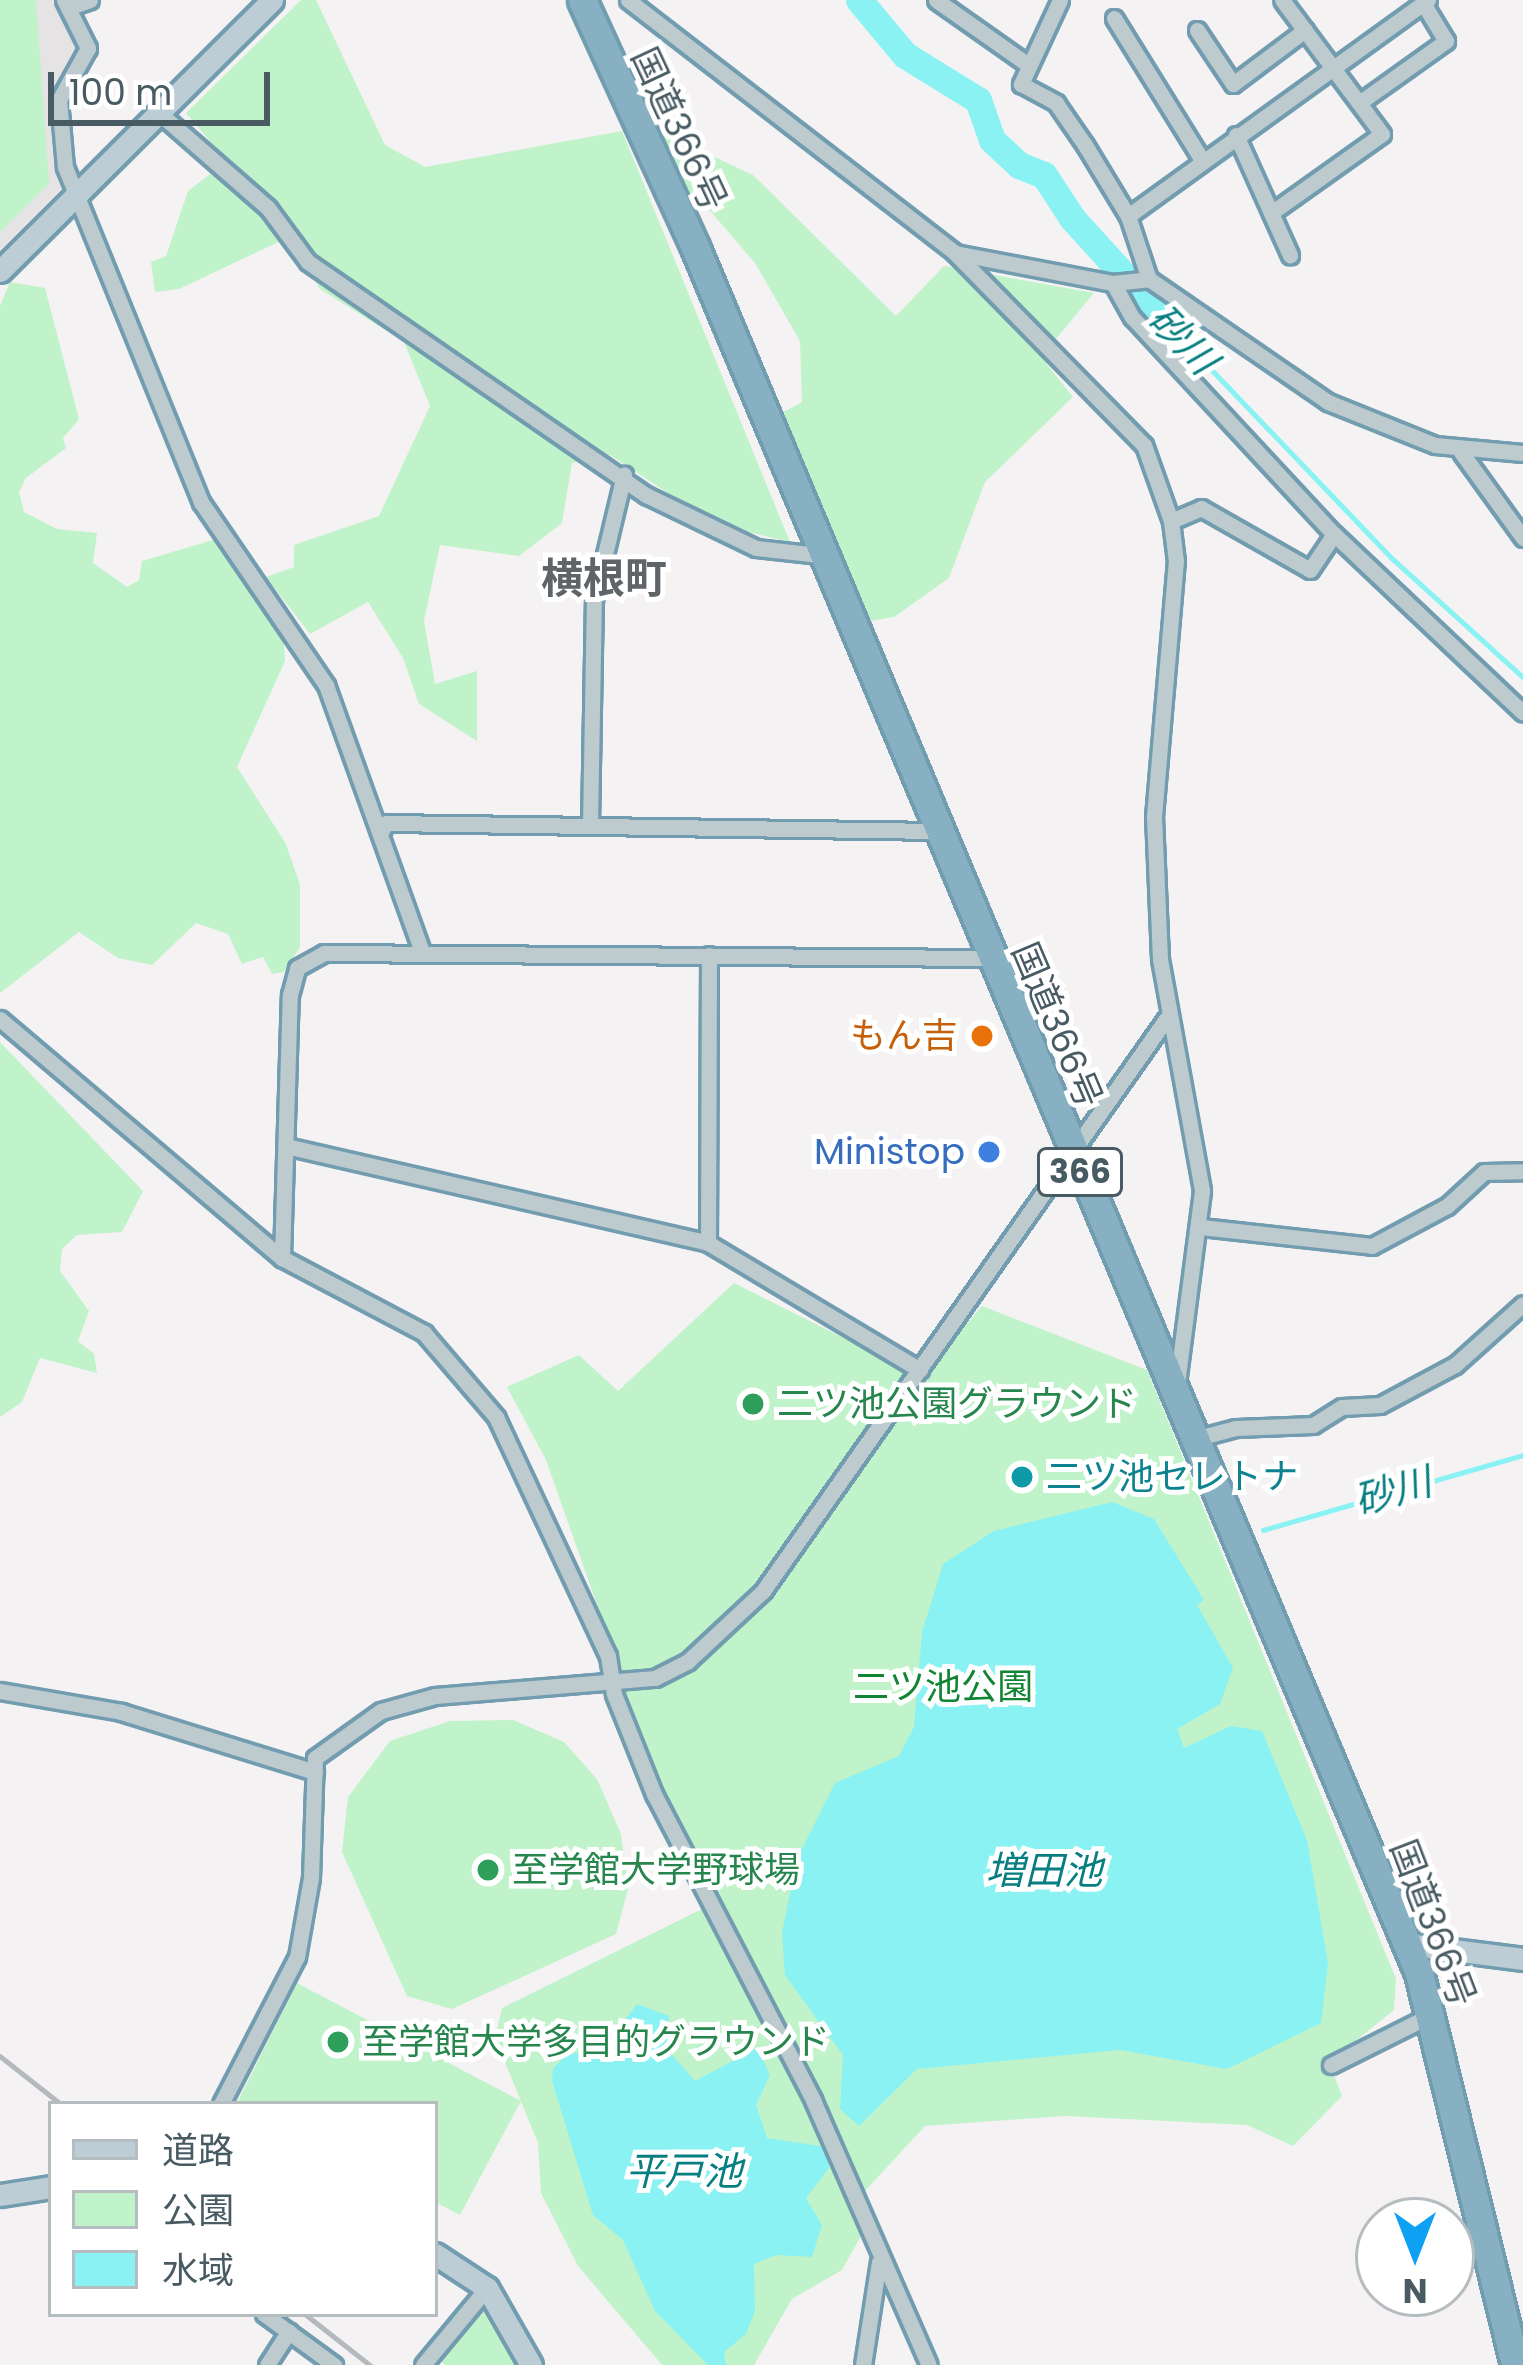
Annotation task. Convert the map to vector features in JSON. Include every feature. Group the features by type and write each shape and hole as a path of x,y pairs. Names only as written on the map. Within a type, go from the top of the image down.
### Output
{"highway":[{"name":"国道366号","path":"582,0 703,266 818,555 1406,1944 1431,2015 1515,2365"}],"street":[{"path":"90,0 67,4 88,40 59,100 60,151 201,502 311,653 382,830 422,952"},
{"path":"0,271 272,0"},
{"path":"628,0 955,254 1121,413 1144,445 1172,521 1177,590 1154,816 1166,1019 1197,1133 1201,1227 1184,1379 1174,1393"},
{"path":"936,0 1027,64"},
{"path":"1060,0 1021,84 1056,103 1128,216 1148,279 1328,401 1461,452 1523,453"},
{"path":"1271,213 1382,134 1282,0"},
{"path":"1128,216 1332,65 1426,2 1446,41 1359,103"},
{"path":"1114,18 1202,160"},
{"path":"1197,30 1233,84 1305,30"},
{"path":"158,112 268,208 308,262 683,517 735,539 818,555"},
{"path":"1236,135 1290,255"},
{"path":"955,254 1117,283 1148,279"},
{"path":"1117,283 1132,317 1334,534 1523,713"},
{"path":"1461,452 1523,538"},
{"path":"590,825 594,600 624,475"},
{"path":"1172,521 1201,508 1310,570 1334,534"},
{"path":"382,830 386,824 936,831"},
{"path":"282,1258 297,968 324,953 990,958"},
{"path":"708,1243 709,955"},
{"path":"0,1019 282,1258 424,1333 471,1381 527,1478 615,1681 654,1795 813,2100 929,2365"},
{"path":"223,2101 297,1958 311,1878 315,1758 381,1711 474,1689 656,1678 688,1661 764,1591 1166,1019"},
{"path":"286,1146 708,1243 920,1370"},
{"path":"1201,1227 1372,1246 1447,1206 1484,1172 1523,1171"},
{"path":"1194,1439 1236,1428 1313,1425 1342,1407 1380,1406 1455,1365 1523,1304"},
{"path":"0,1691 122,1712 315,1772"},
{"path":"1406,1944 1523,1959"},
{"path":"1331,2065 1431,2015"},
{"path":"0,2195 48,2187"},
{"path":"438,2256 487,2288 531,2365"},
{"path":"862,2365 880,2257"},
{"path":"423,2365 487,2288"},
{"path":"268,2317 334,2365"},
{"path":"267,2365 290,2331"}],"shaded area":[{"path":"0,0 58,0 79,29 80,55 55,98 53,151 64,186 0,250"}],"green space":[{"path":"0,0 36,0 49,184 0,232"},
{"path":"301,0 316,0 385,145 425,167 622,131 790,542 715,524 610,455 572,463 562,523 519,556 440,545 424,621 435,684 477,671 477,741 419,704 403,658 368,602 310,634 266,577 294,567 294,545 379,516 430,406 404,342 320,289 291,236 179,289 155,292 151,262 166,256 188,191 227,161 186,113"},
{"path":"661,132 753,175 896,316 944,266 1094,293 1041,357 1073,397 985,482 949,578 894,617 865,622 776,416 802,402 800,341 755,263 706,206 688,211 657,140"},
{"path":"10,282 45,288 79,419 63,438 66,448 26,478 19,492 24,512 57,529 97,533 93,563 127,587 139,580 142,561 216,539 283,628 285,661 237,767 286,844 300,885 300,947 284,972 272,974 263,957 242,964 228,934 196,923 152,965 118,958 79,932 0,993 0,306"},
{"path":"0,1042 143,1191 122,1232 77,1235 62,1249 60,1271 89,1311 78,1341 94,1354 97,1373 40,1358 22,1402 0,1417"},
{"name":"二ツ池公園","path":"734,1283 921,1377 982,1306 1147,1370 1396,1979 1394,2010 1329,2062 1342,2096 1293,2146 1247,2125 1065,2116 925,2126 864,2192 862,2234 842,2270 792,2299 754,2365 662,2365 578,2266 541,2193 538,2143 495,2038 502,2008 704,1908 613,1699 626,1687 546,1460 507,1387 579,1355 618,1391"},
{"name":"至学館大学野球場","path":"513,1720 564,1742 597,1779 621,1834 628,1889 616,1934 452,2009 407,1996 342,1852 348,1797 390,1741 450,1721"},
{"name":"至学館大学多目的グラウンド","path":"297,1983 521,2101 460,2215 438,2204 438,2101 238,2101"},
{"path":"489,2297 527,2365 445,2365 439,2359"}],"water":[{"name":"増田池","path":"1112,1502 1154,1519 1204,1600 1197,1605 1233,1668 1220,1704 1177,1729 1184,1748 1231,1726 1262,1731 1307,1840 1328,1963 1321,2023 1227,2069 1120,2050 917,2069 859,2126 840,2109 843,2055 785,1975 782,1933 797,1859 835,1783 899,1756 914,1727 922,1632 943,1564 994,1531"},
{"name":"平戸池","path":"637,2004 669,2016 666,2048 695,2081 757,2048 770,2075 756,2105 767,2138 826,2147 829,2168 806,2198 822,2225 812,2257 776,2255 754,2264 755,2311 746,2334 724,2352 726,2365 708,2365 655,2311 623,2240 593,2215 552,2081 553,2068 567,2055 605,2047"}],"waterway":[{"name":"砂川","path":"859,0 905,55 978,100 992,140 1019,165 1044,175 1072,218 1171,327"},
{"name":"砂川","path":"1171,327 1394,560 1523,677"},
{"name":"砂川","path":"1263,1530 1523,1455"}],"railway":[{"path":"0,2056 57,2101"},
{"path":"309,2317 370,2365"}],"place":[{"name":"もん吉","path":"982,1036"},
{"name":"Ministop","path":"989,1152"},
{"name":"二ツ池公園グラウンド","path":"753,1404"},
{"name":"二ツ池セレトナ","path":"1022,1477"},
{"name":"至学館大学野球場","path":"488,1870"},
{"name":"至学館大学多目的グラウンド","path":"338,2042"}],"district":[{"name":"横根町","path":"604,579"}]}
